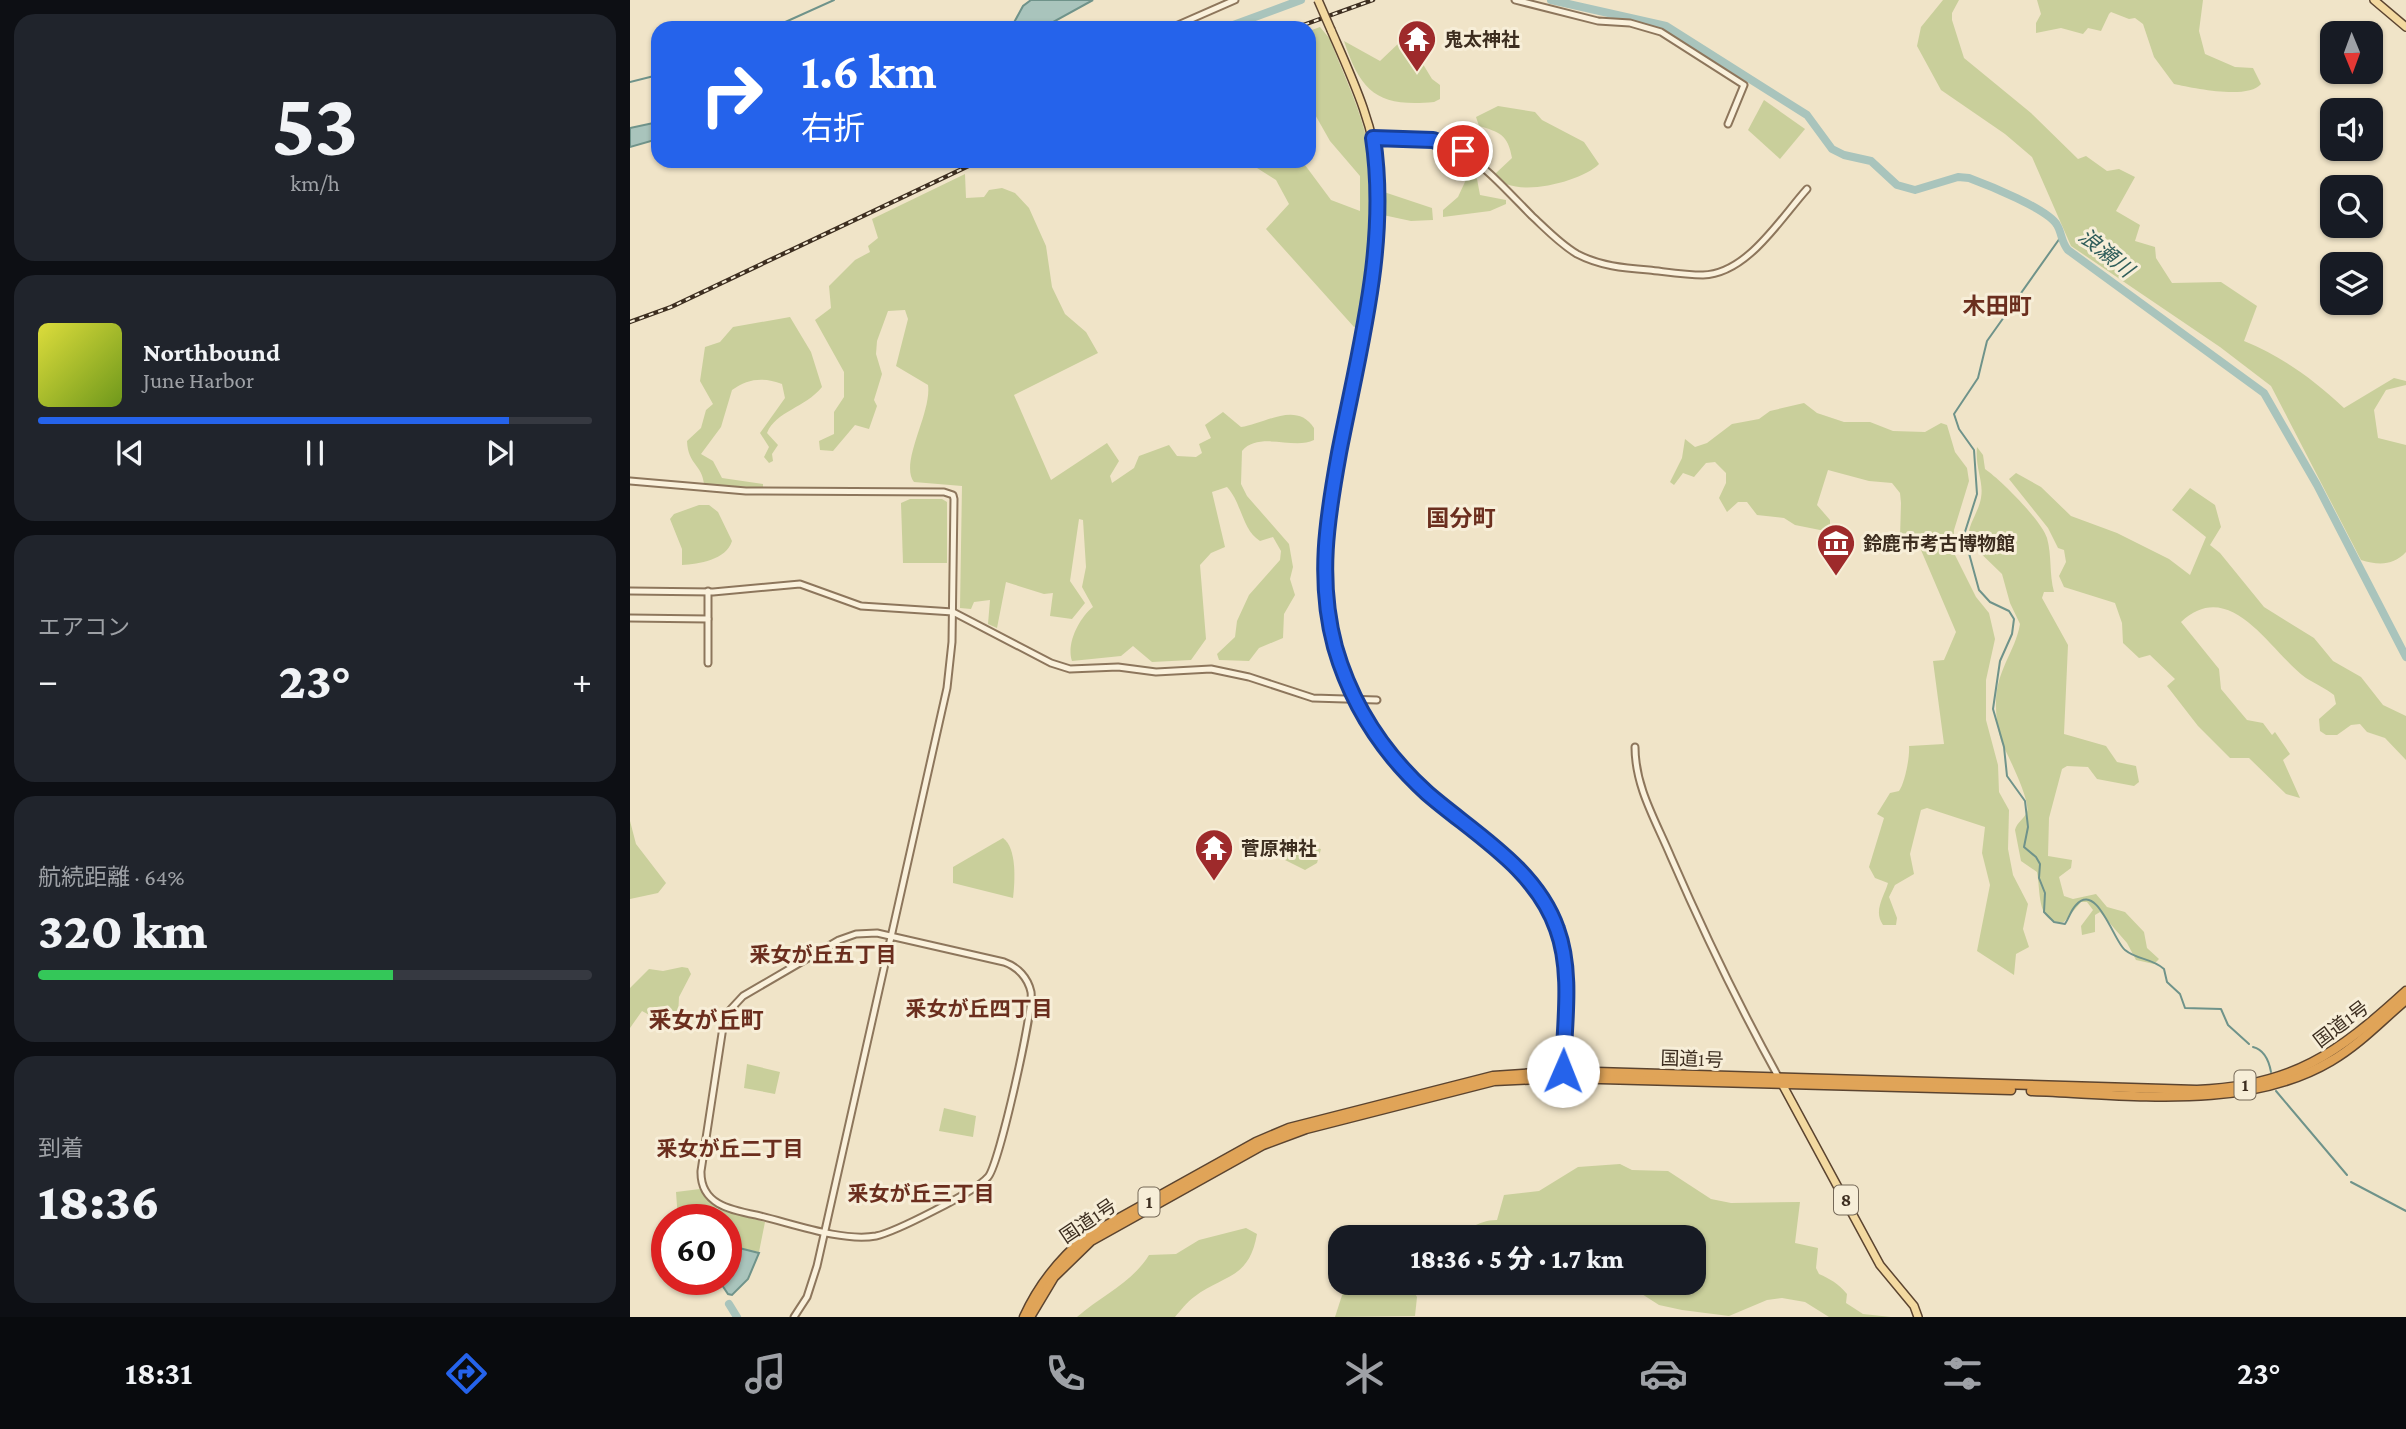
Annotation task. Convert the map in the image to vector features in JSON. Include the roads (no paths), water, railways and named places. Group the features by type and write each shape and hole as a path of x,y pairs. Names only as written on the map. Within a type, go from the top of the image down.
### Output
{"highway":[{"name":"国道1号","path":"2217,1092 2276,1078 2319,1061 2341,1047 2406,991"},
{"name":"国道1号","path":"1024,1317 1052,1269 1067,1253 1097,1230 1276,1133 1465,1085 1493,1079 1563,1074 2217,1092 2263,1087 2319,1068 2371,1033 2406,1000"},
{"name":"国道1号","path":"1030,1317 1062,1267 1108,1230 1191,1188 1263,1145 1355,1113"}],"main road":[{"path":"1318,0 1358,90 1373,138 1379,178 1377,247 1329,512 1324,565 1332,636 1356,701 1384,747 1410,776 1526,877 1547,904 1563,955 1563,1074"},
{"path":"2374,0 2406,27"},
{"name":"8","path":"1781,1081 1876,1258 1914,1306 1918,1317"}],"street":[{"path":"1187,21 1235,0"},
{"path":"1515,0 1598,21 1637,25 1671,38 1742,82 1743,91 1728,124"},
{"path":"1373,138 1425,139 1457,148 1475,159 1565,246 1594,262 1616,267 1704,275 1724,271 1745,257 1807,189"},
{"path":"630,481 746,491 949,493 954,499 953,612 947,688 825,1231 811,1287 794,1317"},
{"path":"630,591 708,591 792,584 808,586 861,606 953,612 1060,667 1118,667 1156,672 1219,670 1305,697 1377,700"},
{"path":"708,591 708,663"},
{"path":"630,618 708,619"},
{"path":"1635,747 1637,775 1649,808 1723,975 1781,1081"},
{"path":"866,933 891,936 1004,962 1025,978 1031,1005 996,1163 978,1186 883,1234 855,1237 825,1231 724,1208 707,1194 701,1171 723,1027 730,1010 743,996 839,940 866,933"}],"water":[{"path":"1031,0 1093,0 1055,21 1015,21 1023,6"},
{"path":"651,124 651,141 630,147 630,128"},
{"path":"742,1249 759,1253 748,1279 742,1285"}],"waterway":[{"path":"788,21 834,0"},
{"name":"浪瀬川","path":"1244,21 1301,0"},
{"name":"浪瀬川","path":"1551,0 1666,26 1807,115 1832,149 1844,155 1871,161 1897,185 1915,190 1958,177 1969,178 2017,198 2042,212 2057,225 2068,250 2264,393 2317,485 2406,657"},
{"path":"630,82 651,77"},
{"path":"2060,238 1987,341 1978,378 1954,414 1959,429 1974,450 1977,494 1964,535 1979,590 1990,602 2009,611 2014,619 2012,634 2000,661 1993,709 2004,747 2007,776 2025,801 2028,827 2024,847 2040,864 2039,878 2045,893 2044,912 2054,922 2065,924 2076,905 2084,900 2091,901 2098,907 2125,950 2164,969 2167,982 2180,994 2185,1008 2221,1009 2228,1025 2249,1044"},
{"path":"2253,1047 2266,1056 2271,1072"},
{"path":"2276,1091 2347,1175"},
{"path":"2351,1182 2406,1211"},
{"path":"729,1304 737,1317"}],"railway":[{"path":"1314,21 1373,0"},
{"path":"630,322 671,307 964,168"}],"place":[{"name":"鬼太神社","path":"1417,73"},
{"name":"鈴鹿市考古博物館","path":"1836,577"},
{"name":"菅原神社","path":"1214,882"}],"district":[{"name":"木田町","path":"1997,306"},
{"name":"国分町","path":"1461,518"},
{"name":"釆女が丘五丁目","path":"823,955"},
{"name":"釆女が丘四丁目","path":"979,1009"},
{"name":"釆女が丘町","path":"706,1020"},
{"name":"釆女が丘二丁目","path":"730,1149"},
{"name":"釆女が丘三丁目","path":"921,1194"}]}
